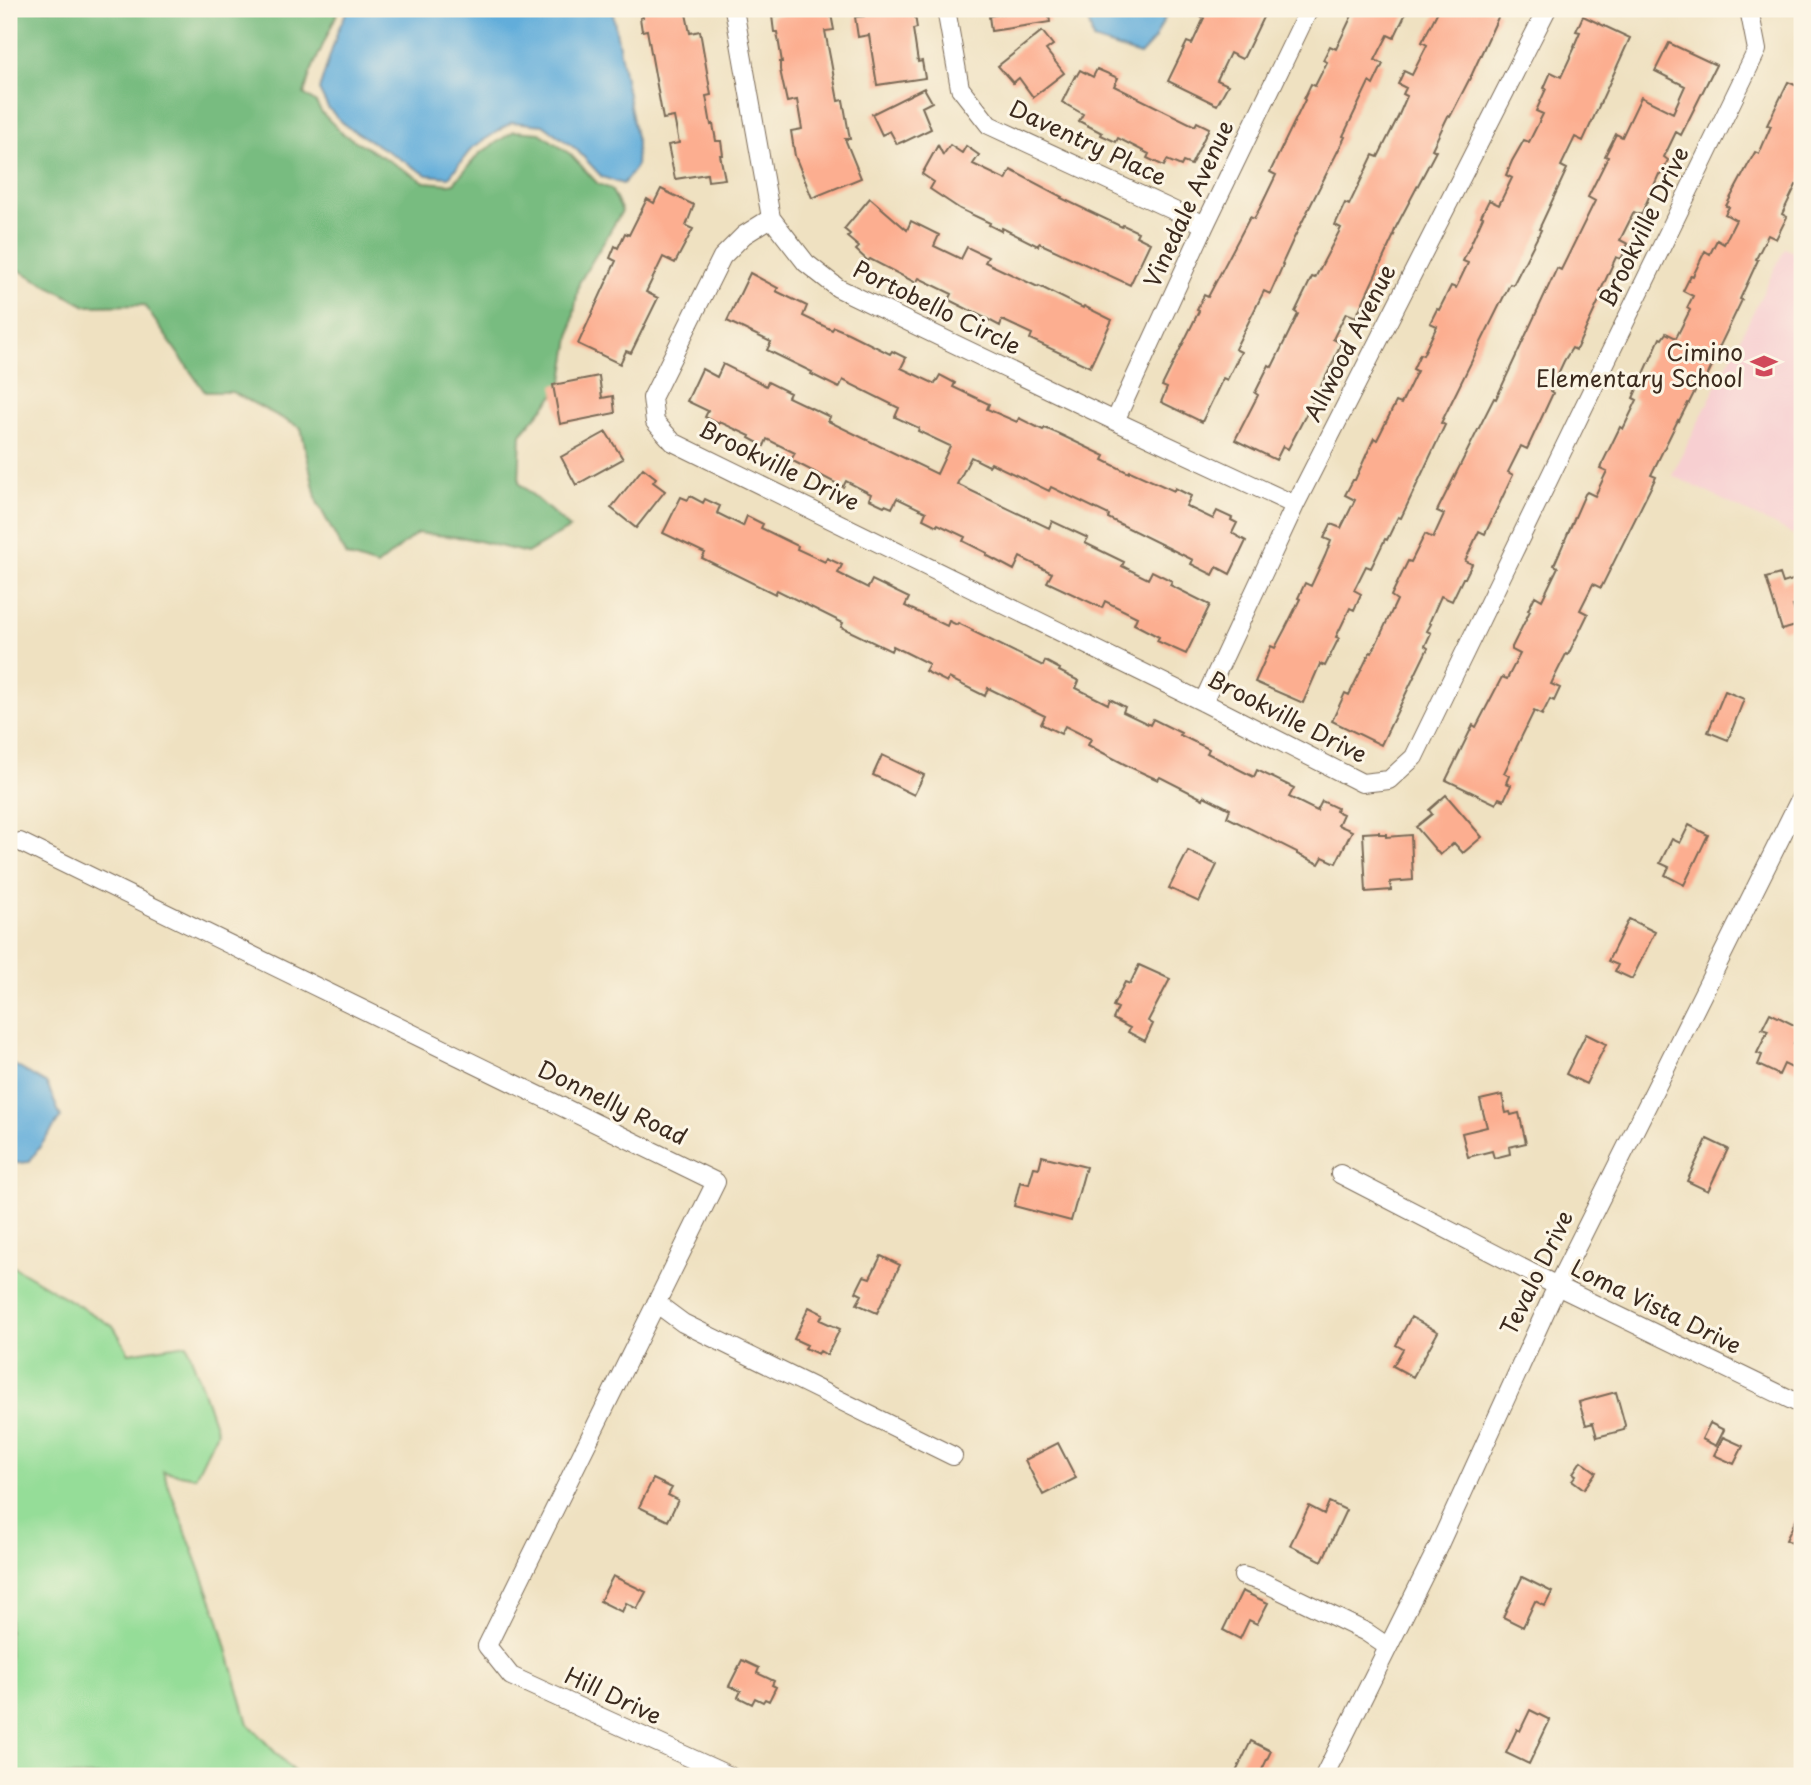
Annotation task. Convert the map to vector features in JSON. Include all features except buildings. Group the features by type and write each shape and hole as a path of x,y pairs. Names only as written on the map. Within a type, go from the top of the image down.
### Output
{"street":[{"name":"Portobello Circle","path":"734,9 771,218 806,263 838,288 1295,505"},
{"name":"Daventry Place","path":"946,9 960,88 989,125 1205,225"},
{"name":"Vinedale Avenue","path":"1115,421 1309,9"},
{"name":"Allwood Avenue","path":"1203,702 1295,505 1547,9"},
{"name":"Brookville Drive","path":"771,218 744,235 722,257 652,398 655,422 673,442 1362,783 1389,780 1414,757 1757,50 1749,9"},
{"name":"Tevalo Drive","path":"1324,1776 1438,1547 1557,1286 1802,794"},
{"name":"Donnelly Road","path":"20,842 716,1182 486,1646"},
{"name":"Loma Vista Drive","path":"1340,1174 1557,1286 1802,1405"},
{"path":"656,1303 683,1323 953,1456"},
{"path":"1243,1576 1263,1582 1335,1616 1388,1647"},
{"name":"Hill Drive","path":"486,1646 511,1676 730,1776"}],"shaded area":[{"name":"Cimino Elementary School","path":"1785,248 1802,256 1802,539 1672,475"}],"green space":[{"path":"9,9 339,9 304,94 316,103 342,133 425,182 449,184 454,183 479,154 514,131 540,133 570,154 598,184 611,189 622,211 579,283 562,386 521,434 519,483 570,528 527,553 466,538 417,533 377,566 346,556 317,502 301,428 232,392 205,392 144,305 86,306 9,265"},
{"path":"9,1264 114,1327 129,1353 187,1344 217,1432 195,1477 163,1471 218,1617 248,1724 296,1774 307,1776 9,1776"}],"water":[{"path":"348,9 612,9 637,143 636,167 623,184 602,177 576,149 543,125 512,122 472,148 449,177 427,175 346,126 328,108 319,90 338,30"},
{"path":"1086,9 1169,9 1154,40 1140,55 1093,40"},
{"path":"9,1062 47,1084 61,1117 29,1162 9,1164"}],"place":[{"name":"Cimino Elementary School","path":"1764,366"}]}
